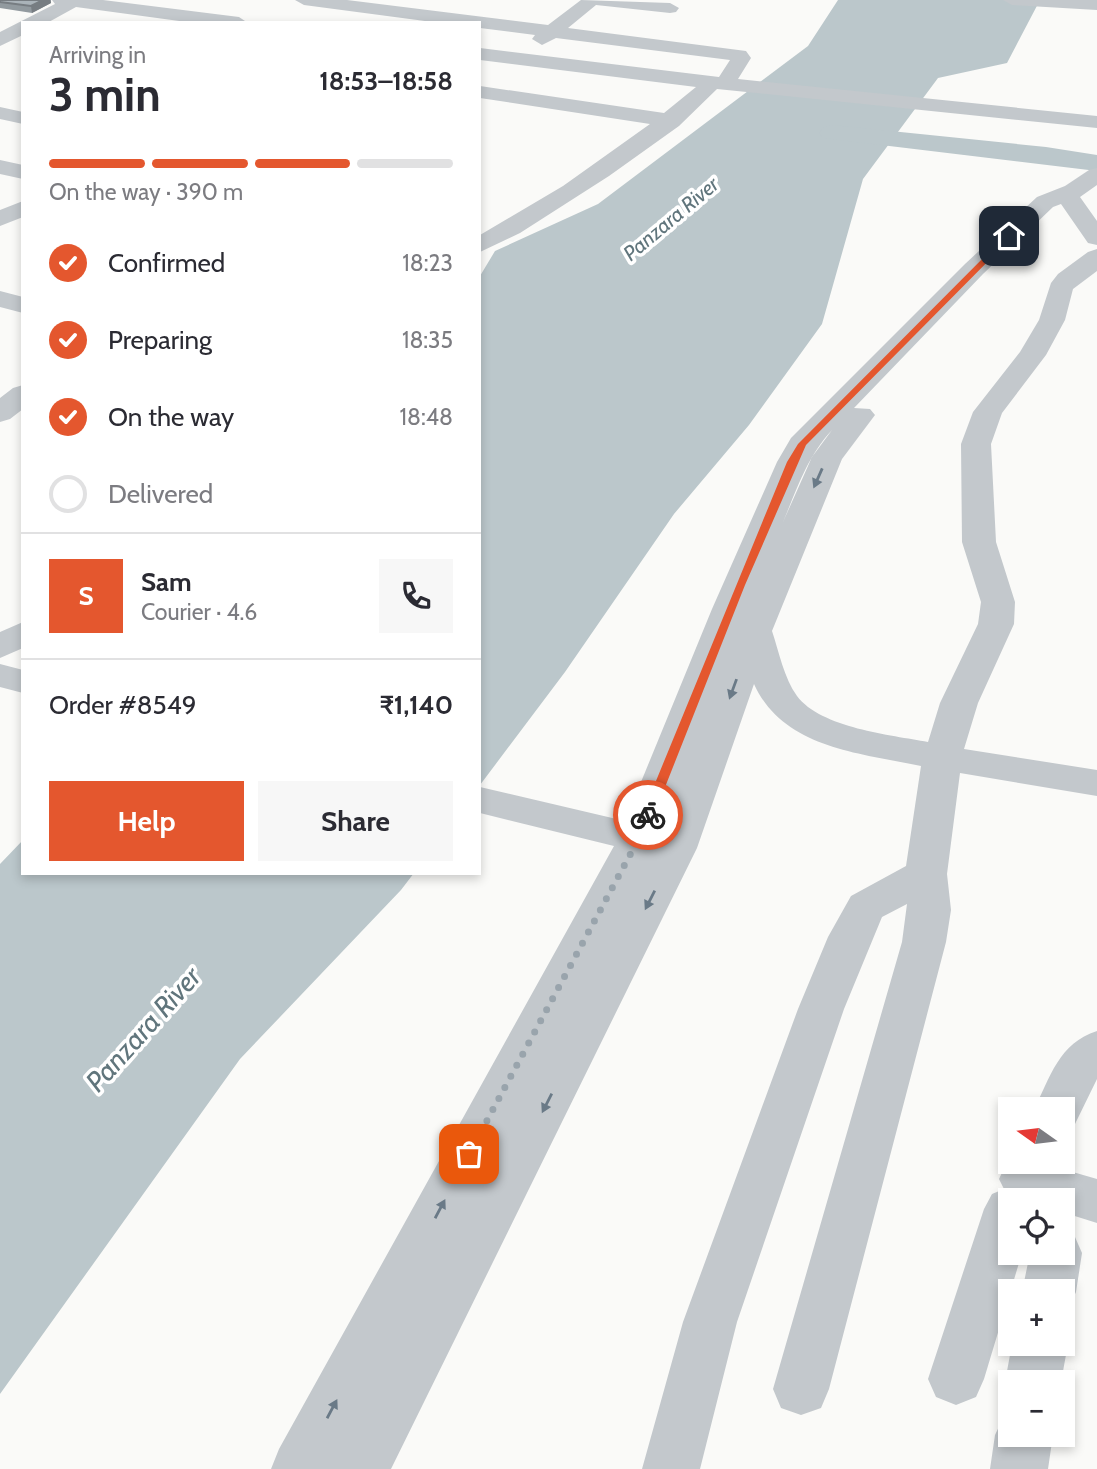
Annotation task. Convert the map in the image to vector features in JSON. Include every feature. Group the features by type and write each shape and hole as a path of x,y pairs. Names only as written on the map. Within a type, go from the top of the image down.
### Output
{"street":[{"path":"482,94 517,59 594,0 670,8"},
{"path":"1012,0 1097,5"},
{"path":"40,19 71,1 224,21"},
{"path":"304,8 328,1 477,21"},
{"path":"40,19 75,21"},
{"path":"481,21 738,55 741,58 726,84 547,208 481,244"},
{"path":"0,24 21,27"},
{"path":"0,40 21,28"},
{"path":"481,54 726,84 1097,122"},
{"path":"482,94 671,121"},
{"path":"0,113 21,118"},
{"path":"0,167 21,172"},
{"path":"801,1388 924,943 929,910 926,874 942,758 959,703 996,624 998,602 979,542 976,444 988,412 1032,355 1052,320 1060,289 1067,279 1094,259 1082,188"},
{"path":"360,1469 739,628 827,457 874,398 1082,188"},
{"path":"4,231 21,210"},
{"path":"481,218 511,228"},
{"path":"0,299 21,304"},
{"path":"0,373 21,378"},
{"path":"0,413 21,396"},
{"path":"739,628 786,708 810,723 837,734 979,766 1097,783"},
{"path":"0,647 21,635"},
{"path":"481,800 643,841"},
{"path":"300,1469 643,841"},
{"path":"671,1469 710,1322 821,1009 850,937 866,907 926,874"},
{"path":"1064,1097 1077,1068 1097,1049"},
{"path":"956,1378 1010,1265"},
{"path":"1019,1469 1022,1447"}],"water":[{"name":"Panzara River","path":"838,0 1040,0 1007,63 938,78 863,179 822,324 749,425 674,514 565,672 481,784 481,274 495,251 598,204 808,46"},
{"name":"Panzara River","path":"21,842 21,875 412,875 240,1059 0,1394 0,864"}],"building":[{"path":"0,0 43,0 31,6"}],"waterway":[{"path":"832,133 1046,155 1097,163"}],"way so far":[{"path":"469,1154 638,840 648,815"}],"route":[{"path":"648,815 740,585 802,444 1009,236"}]}
